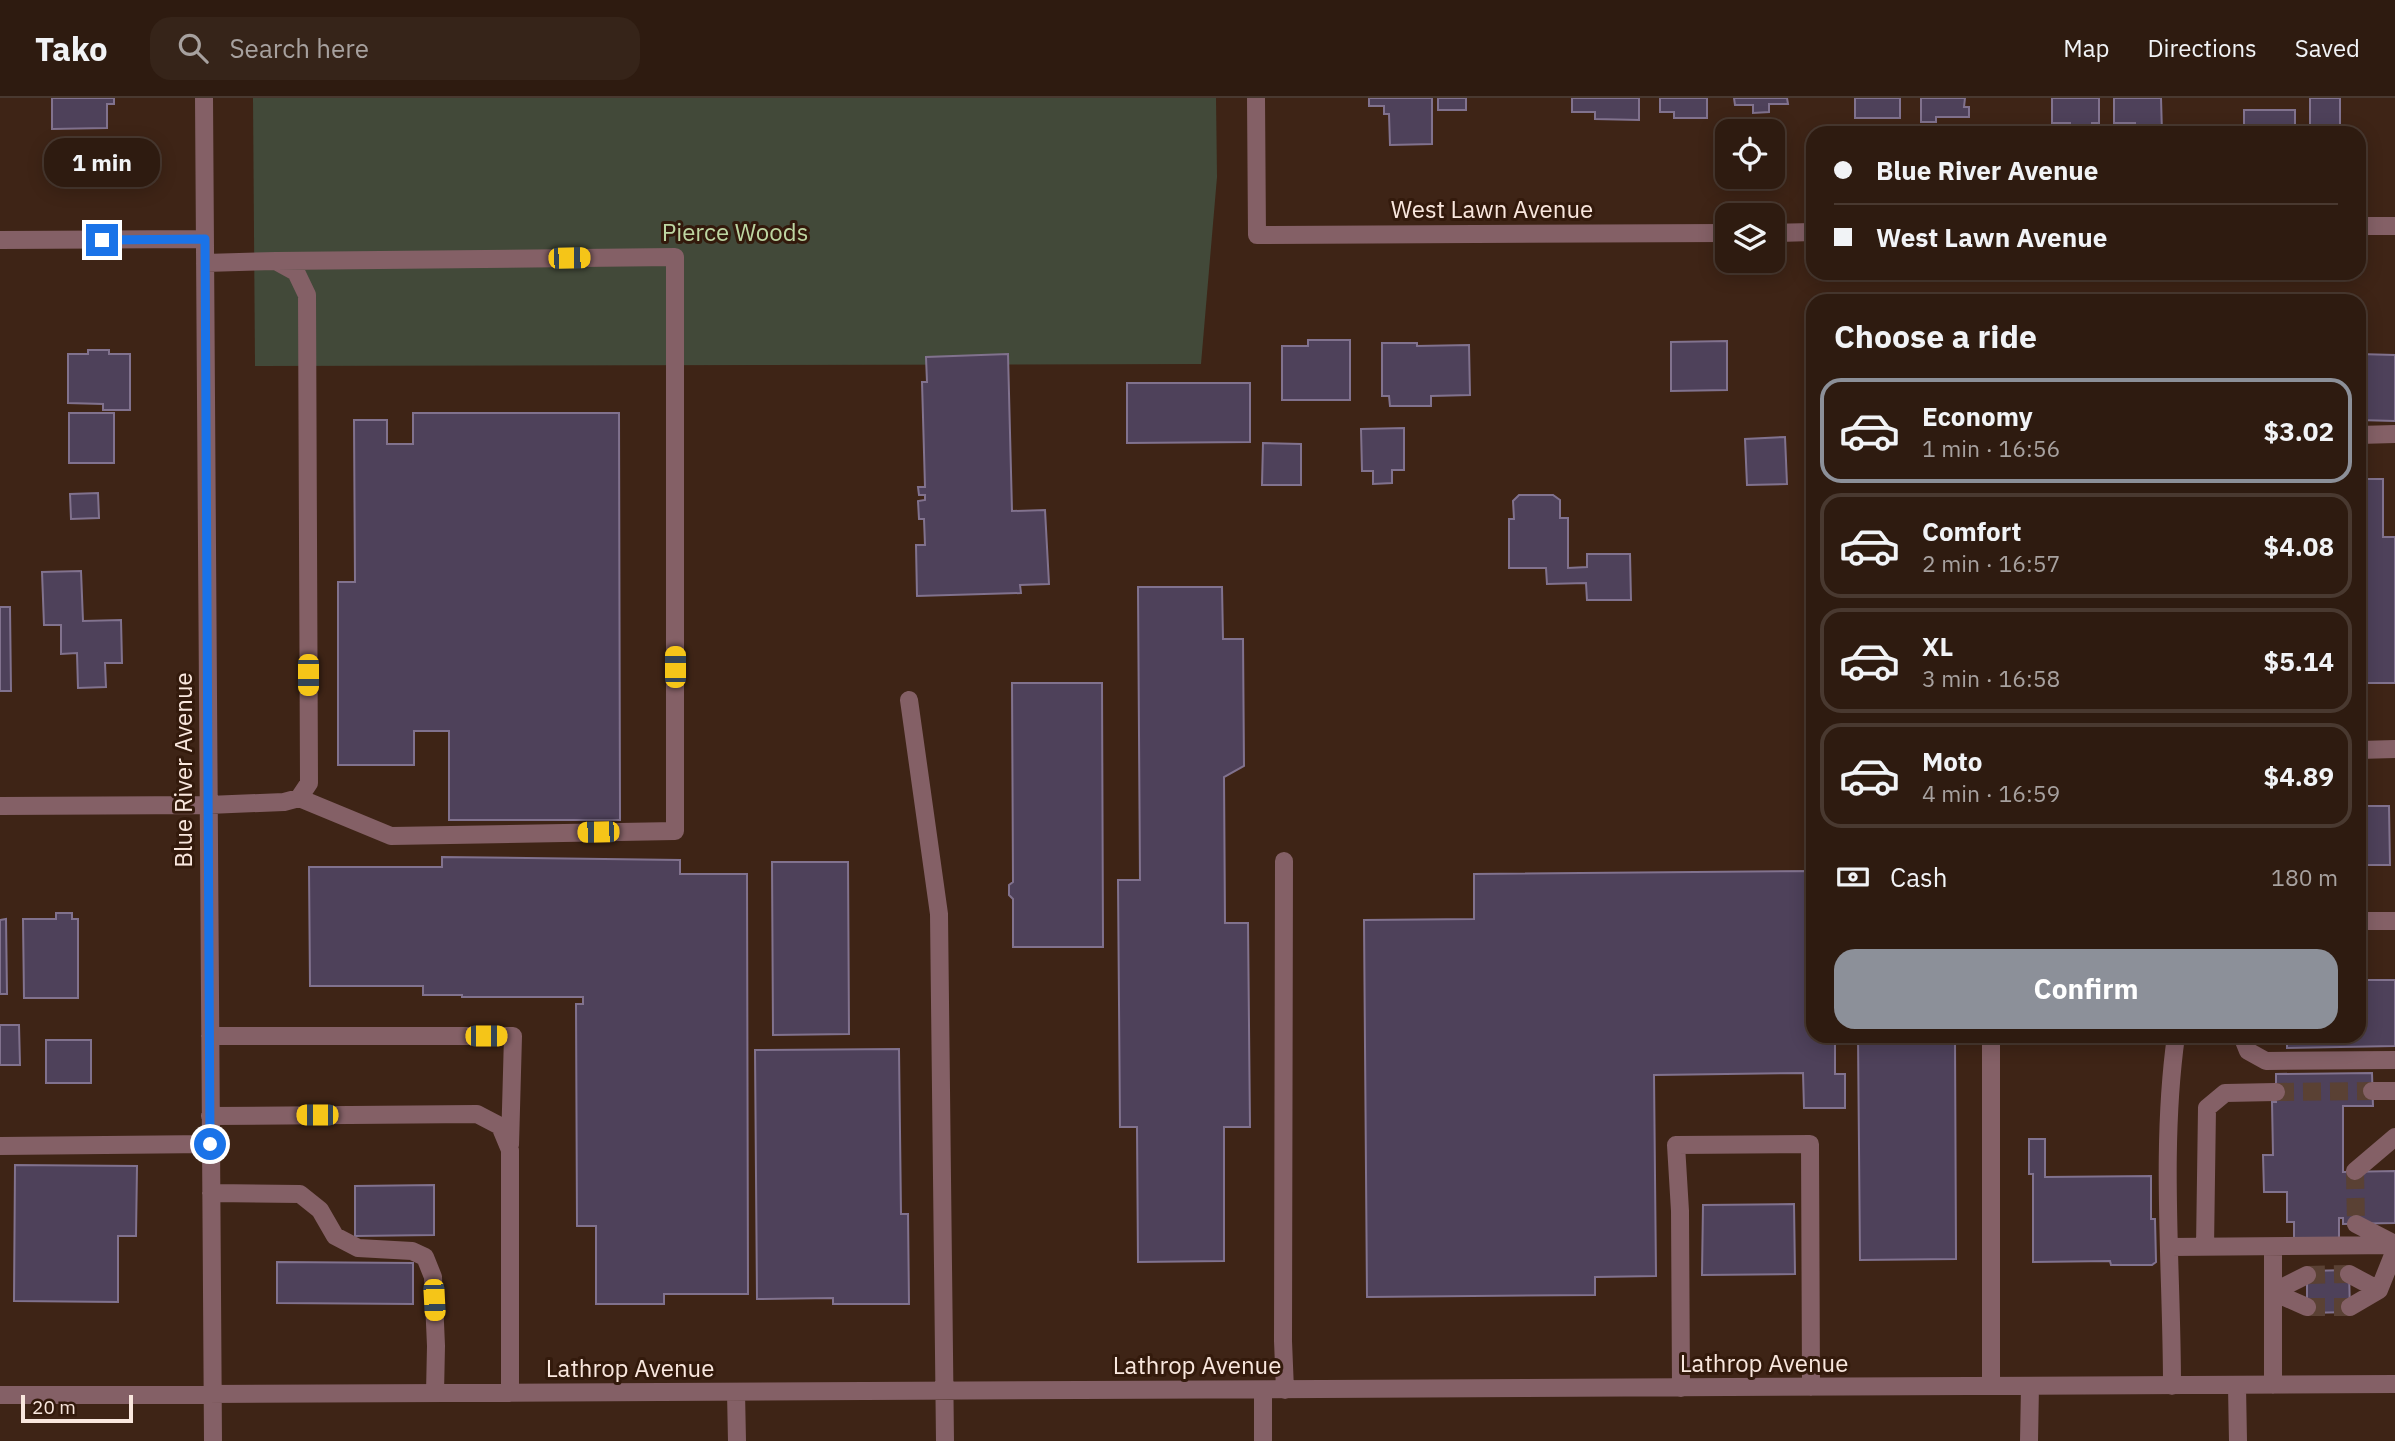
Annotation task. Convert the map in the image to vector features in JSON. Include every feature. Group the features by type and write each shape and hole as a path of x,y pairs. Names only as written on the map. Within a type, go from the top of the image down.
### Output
{"street":[{"name":"Blue River Avenue","path":"204,98 213,1441"},
{"name":"West Lawn Avenue","path":"1256,98 1257,235 1715,233"},
{"path":"2366,226 2395,226"},
{"path":"1785,233 1806,232"},
{"path":"0,240 205,239"},
{"path":"0,806 208,805 284,802 299,798 391,836 675,831 675,257 205,263"},
{"path":"276,261 296,272 307,295 309,783 299,798"},
{"path":"2366,435 2395,434"},
{"path":"909,699 939,914 945,1441"},
{"path":"2366,750 2395,749"},
{"path":"1284,861 1285,1390"},
{"path":"2366,921 2395,921"},
{"path":"209,1036 513,1036 510,1393"},
{"path":"1990,1386 1991,1043"},
{"path":"2172,1385 2170,1085 2175,1043"},
{"path":"2245,1043 2248,1051 2266,1061 2395,1060"},
{"path":"2372,1091 2395,1091"},
{"path":"2205,1247 2207,1108 2225,1093 2276,1092"},
{"path":"210,1115 477,1114 500,1126 510,1150"},
{"path":"2355,1171 2395,1137"},
{"path":"0,1146 210,1144"},
{"path":"1681,1388 1680,1212 1676,1145 1797,1144 1810,1144 1811,1387"},
{"path":"211,1193 300,1194 320,1210 335,1236 358,1248 412,1251 425,1257 433,1277 435,1393"},
{"path":"2356,1224 2395,1246"},
{"path":"2170,1247 2395,1246"},
{"path":"2350,1307 2379,1290 2395,1246"},
{"path":"2273,1247 2273,1385"},
{"path":"2349,1274 2379,1290"},
{"path":"2273,1292 2307,1275"},
{"path":"2273,1292 2307,1307"},
{"name":"Lathrop Avenue","path":"0,1395 2395,1384"},
{"path":"2029,1441 2030,1385"},
{"path":"2237,1385 2238,1441"},
{"path":"1264,1390 1264,1441"},
{"path":"736,1392 737,1441"}],"green space":[{"name":"Pierce Woods","path":"253,98 1216,98 1217,177 1201,364 255,366"}],"building":[{"path":"52,98 114,98 114,104 107,104 107,128 52,129"},
{"path":"1369,98 1432,98 1432,144 1390,145 1389,114 1384,114 1384,106 1369,106"},
{"path":"1438,98 1466,98 1466,110 1438,110"},
{"path":"1572,98 1639,98 1639,120 1595,119 1595,112 1572,112"},
{"path":"1660,98 1707,98 1707,118 1674,118 1674,112 1660,112"},
{"path":"1734,98 1787,98 1788,104 1769,104 1769,112 1753,113 1753,105 1735,105"},
{"path":"1855,98 1900,98 1900,118 1855,118"},
{"path":"1921,98 1965,98 1964,107 1969,107 1969,117 1936,117 1936,122 1921,122"},
{"path":"2052,98 2099,98 2099,123 2092,123 2092,126 2070,126 2070,123 2052,123"},
{"path":"2114,98 2161,98 2162,126 2114,123"},
{"path":"2310,98 2340,98 2340,126 2310,126"},
{"path":"2244,110 2295,110 2295,126 2244,126"},
{"path":"1308,340 1350,340 1350,400 1282,400 1282,346 1308,346"},
{"path":"1727,341 1727,390 1671,391 1671,342"},
{"path":"1382,343 1417,343 1417,346 1469,345 1470,395 1431,396 1431,406 1390,406 1389,396 1382,396"},
{"path":"88,350 130,354 130,410 103,410 103,404 68,403 68,354 88,354"},
{"path":"1008,354 1012,511 1045,510 1049,584 1020,585 1021,593 917,596 916,545 925,545 924,519 919,519 918,501 925,500 925,495 919,495 918,487 925,487 922,382 927,382 926,357"},
{"path":"2366,354 2395,355 2395,421 2366,420"},
{"path":"1127,383 1250,383 1250,442 1127,443"},
{"path":"69,413 114,413 114,463 69,463"},
{"path":"413,413 619,413 620,820 449,820 449,731 414,731 414,765 338,765 338,582 355,582 354,420 387,420 387,444 413,444"},
{"path":"1404,428 1404,470 1392,470 1392,483 1373,484 1373,471 1362,471 1361,429"},
{"path":"1785,437 1787,484 1747,485 1745,439"},
{"path":"1263,443 1301,444 1301,485 1262,485"},
{"path":"2366,479 2383,479 2383,537 2395,537 2395,683 2366,683"},
{"path":"98,493 99,518 71,519 70,494"},
{"path":"1519,495 1553,495 1560,500 1560,518 1568,518 1568,568 1587,567 1587,554 1630,554 1631,600 1587,600 1586,583 1547,584 1546,568 1509,568 1509,519 1514,519 1513,501"},
{"path":"81,571 83,621 121,620 122,663 105,663 106,687 78,688 77,653 61,654 61,625 44,625 42,572"},
{"path":"1138,587 1222,587 1223,639 1243,639 1244,766 1224,777 1225,923 1248,923 1250,1127 1224,1127 1224,1261 1138,1262 1137,1127 1120,1127 1118,880 1140,880"},
{"path":"0,607 10,607 11,691 0,691"},
{"path":"1012,683 1102,683 1103,947 1013,947 1013,899 1009,895 1009,885 1013,882"},
{"path":"2366,806 2389,806 2390,865 2366,865"},
{"path":"442,857 680,860 680,874 747,874 748,1294 664,1294 664,1304 596,1304 596,1226 577,1226 576,1004 583,1004 583,997 462,997 423,995 423,986 310,986 309,867 442,867"},
{"path":"772,862 848,862 849,1034 773,1035"},
{"path":"1806,871 1806,1043 1835,1043 1835,1074 1845,1074 1845,1108 1804,1108 1803,1073 1654,1075 1656,1276 1595,1277 1595,1295 1367,1297 1364,920 1474,919 1474,874"},
{"path":"56,913 72,913 72,919 78,919 78,998 24,998 23,919 56,919"},
{"path":"6,919 7,994 0,994 0,920"},
{"path":"2366,980 2395,980 2395,1046 2287,1048 2287,1043 2366,1043"},
{"path":"0,1025 19,1025 20,1065 0,1065"},
{"path":"46,1040 91,1040 91,1083 46,1083"},
{"path":"1858,1043 1955,1043 1956,1259 1860,1260"},
{"path":"899,1049 901,1214 908,1214 909,1304 833,1304 833,1298 757,1299 755,1050"},
{"path":"2372,1073 2373,1106 2343,1106 2343,1172 2395,1171 2395,1223 2343,1224 2343,1218 2339,1218 2339,1239 2294,1239 2294,1222 2287,1222 2287,1192 2264,1192 2263,1155 2273,1155 2272,1102 2276,1102 2276,1074"},
{"path":"2029,1139 2045,1139 2045,1177 2151,1176 2151,1219 2155,1219 2156,1262 2152,1265 2111,1265 2110,1261 2033,1262 2033,1174 2029,1174"},
{"path":"15,1165 137,1166 136,1236 118,1236 118,1302 14,1301"},
{"path":"434,1185 434,1235 355,1236 355,1186"},
{"path":"1794,1204 1795,1274 1702,1275 1703,1205"},
{"path":"277,1262 413,1263 413,1304 277,1303"},
{"path":"2349,1270 2350,1312 2307,1313 2307,1271"}],"tunnel":[{"path":"2276,1092 2372,1091"},
{"path":"2355,1171 2356,1224"},
{"path":"2307,1275 2349,1274"},
{"path":"2307,1307 2350,1307"}],"route":[{"path":"102,240 205,239 210,1144"}]}
